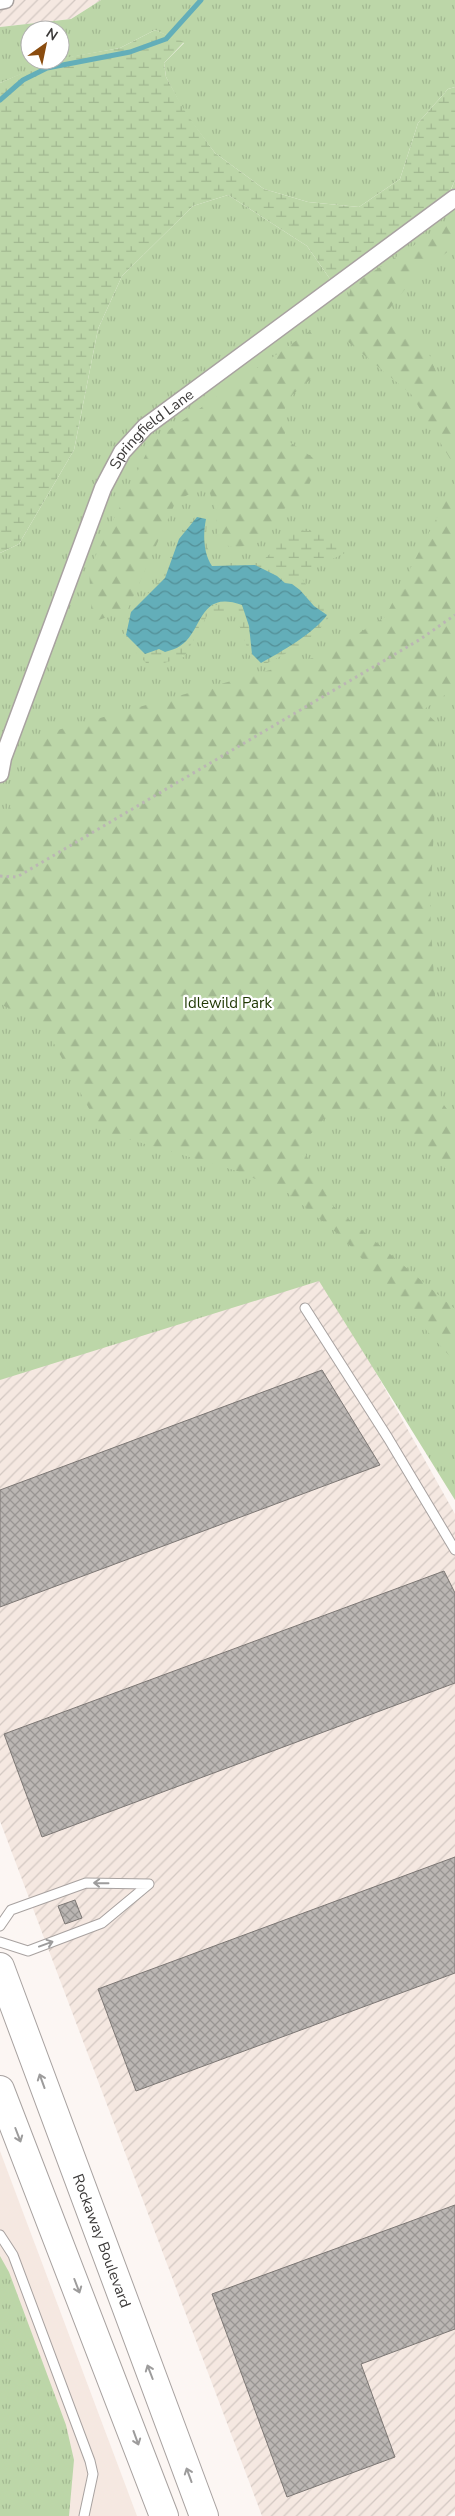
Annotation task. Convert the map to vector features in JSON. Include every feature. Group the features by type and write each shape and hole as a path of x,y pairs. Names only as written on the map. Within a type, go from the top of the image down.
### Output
{"highway":[{"name":"Rockaway Boulevard","path":"0,1967 204,2516"},
{"path":"0,2090 164,2516"}],"street":[{"path":"0,1 5,0"},
{"name":"Springfield Lane","path":"0,774 3,758 38,660 99,497 122,452 145,427 455,198"}],"lane":[{"path":"305,1308 398,1455 455,1550"},
{"path":"0,1926 12,1910 86,1883 150,1884 102,1923 28,1951 0,1942"},
{"path":"0,2235 13,2255 88,2453 93,2474 84,2516"}],"path":[{"path":"0,876 17,878 419,640 455,615"}],"shaded area":[{"path":"0,0 101,0 71,19 20,20 20,25 0,27"},
{"path":"318,1269 455,1514 455,2511 448,2516 262,2516 0,1821 0,1375"},
{"path":"0,2151 137,2516 0,2516"}],"green space":[{"path":"101,0 455,0 455,87 448,89 418,123 400,179 359,207 308,202 264,189 215,153 185,113 166,77 164,63 184,43 155,30 120,48 70,57 70,20 62,20 71,19"},
{"path":"20,25 20,70 31,70 0,83 0,27"},
{"path":"155,30 184,42 164,63 166,77 186,113 215,153 264,189 308,202 359,207 400,179 418,123 448,89 455,87 455,180 448,196 330,279 307,246 228,195 193,206 122,276 98,329 74,450 19,544 0,553 0,83 29,70 70,70 70,57 120,48"},
{"name":"Idlewild Park","path":"455,180 455,1500 319,1281 0,1380 0,553 19,544 74,450 98,329 122,276 193,206 228,195 307,246 330,279 448,197"},
{"path":"455,219 455,246 414,278 386,313 429,354 443,389 455,403 455,467 411,394 341,336 351,286"},
{"path":"310,331 317,342 311,379 285,401 285,439 315,459 312,479 298,500 278,513 260,542 236,548 218,543 216,511 207,485 176,501 127,611 92,622 89,569 152,442"},
{"path":"455,483 455,688 423,710 439,725 430,908 441,1101 455,1120 455,1178 387,1108 332,1110 301,1145 332,1205 455,1309 455,1362 344,1239 288,1193 237,1171 101,1131 43,1023 4,1006 0,1001 0,843 3,823 40,735 323,655 385,617"},
{"path":"196,515 208,517 207,541 209,552 215,563 260,563 272,552 289,529 329,533 345,553 322,564 301,578 330,615 309,639 261,666 250,656 234,610 208,614 184,657 150,667 123,639 130,611 163,577 177,539","holes":["206,519 205,549 212,566 230,566 277,576 285,583 301,590 314,606 327,615 285,650 252,654 249,626 242,605 230,601 209,607 200,617 196,626 165,652 159,649 131,613 165,578 179,539"]},
{"path":"0,2256 9,2272 66,2425 74,2460 69,2516 0,2516"}],"water":[{"path":"197,517 206,519 204,543 212,566 255,565 277,576 285,583 292,584 314,606 327,615 306,635 261,663 252,654 249,626 242,605 228,602 217,603 209,607 187,640 180,646 165,652 159,649 145,654 126,635 131,612 165,578 179,539"}],"building":[{"path":"322,1370 380,1465 0,1607 0,1490"},
{"path":"444,1571 455,1593 455,1683 42,1837 4,1734"},
{"path":"455,1857 455,1973 136,2091 98,1989"},
{"path":"75,1900 82,1918 65,1924 58,1906"},
{"path":"455,2205 455,2329 361,2364 395,2457 287,2497 212,2294"}],"waterway":[{"path":"0,100 23,80 47,68 130,52 166,39 201,0"}]}
